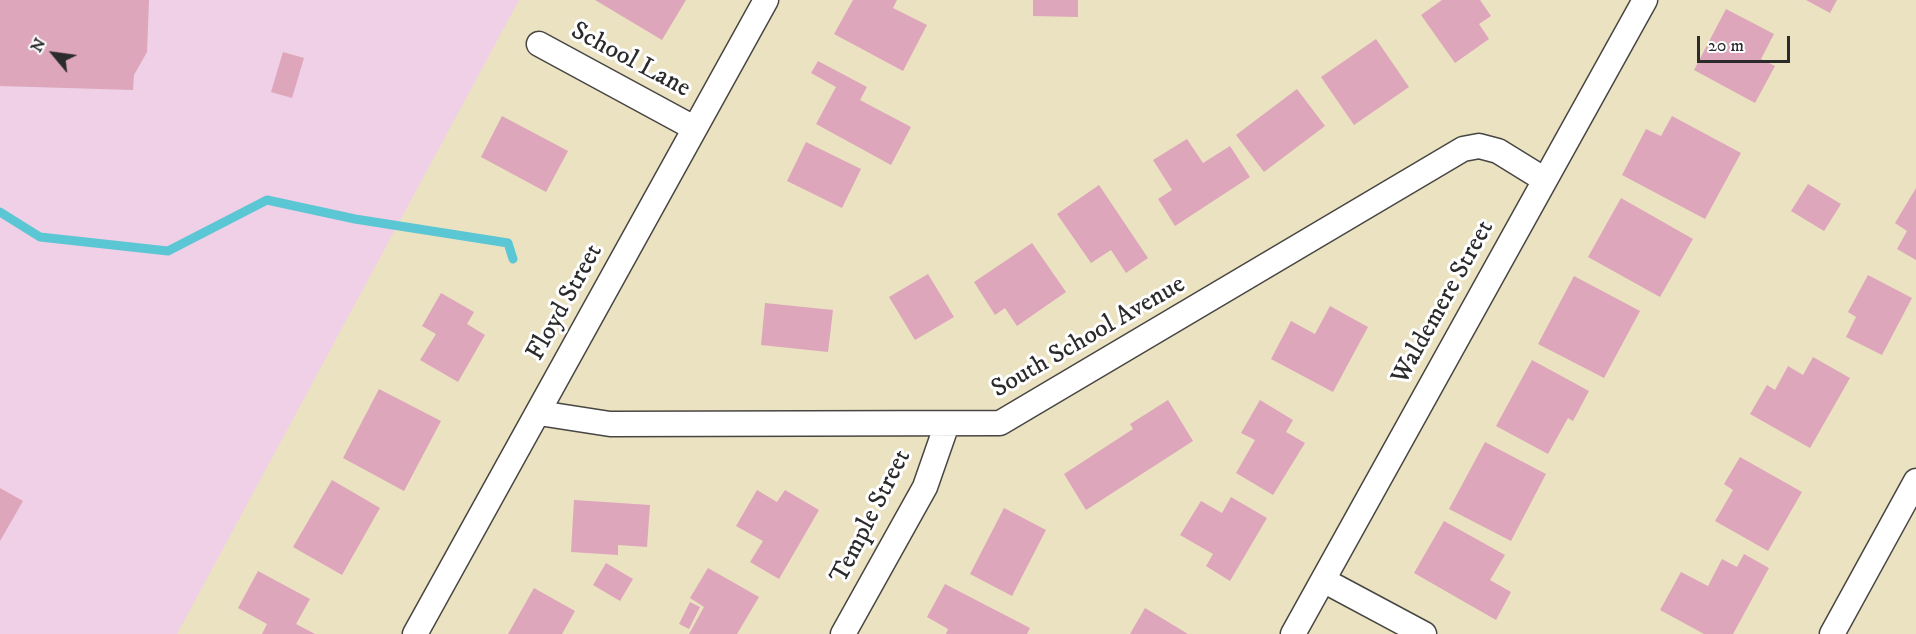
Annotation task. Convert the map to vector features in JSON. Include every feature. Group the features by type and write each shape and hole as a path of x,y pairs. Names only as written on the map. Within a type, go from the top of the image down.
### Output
{"street":[{"name":"Floyd Street","path":"415,634 766,0"},
{"name":"Waldemere Street","path":"1293,634 1645,0"},
{"name":"School Lane","path":"538,44 694,128"},
{"name":"South School Avenue","path":"539,413 610,424 1000,423 1009,420 1463,149 1479,146 1498,151 1545,180"},
{"name":"Temple Street","path":"843,634 925,487 947,424"},
{"path":"1832,634 1916,481"},
{"path":"1323,580 1424,634"}],"shaded area":[{"path":"0,0 519,0 177,634 0,634"}],"building":[{"path":"0,0 149,0 147,52 134,75 133,90 0,86"},
{"path":"595,0 686,0 662,40"},
{"path":"853,0 897,0 893,8 927,25 903,71 834,34"},
{"path":"1033,0 1078,0 1078,17 1033,16"},
{"path":"1442,0 1480,0 1491,16 1479,24 1489,39 1455,63 1421,15"},
{"path":"1806,0 1837,0 1830,13"},
{"path":"1726,9 1774,34 1761,59 1775,66 1755,103 1694,70"},
{"path":"1376,39 1409,87 1354,125 1321,77"},
{"path":"283,52 304,58 292,98 271,92"},
{"path":"818,61 867,87 860,100 911,127 891,165 816,124 836,87 811,73"},
{"path":"1297,89 1325,126 1264,172 1236,135"},
{"path":"502,116 568,151 546,192 481,157"},
{"path":"1672,116 1741,153 1705,219 1622,175 1646,129 1661,136"},
{"path":"1187,139 1203,163 1230,146 1250,177 1175,226 1158,199 1172,190 1153,160"},
{"path":"806,142 861,169 842,208 787,181"},
{"path":"1808,184 1841,204 1824,231 1791,211"},
{"path":"1099,185 1148,258 1126,273 1111,250 1091,263 1057,214"},
{"path":"1916,188 1916,260 1897,249 1907,231 1895,223"},
{"path":"1621,198 1693,239 1660,297 1588,257"},
{"path":"1032,243 1066,292 1017,326 1005,308 995,315 974,282"},
{"path":"928,274 954,317 915,340 889,297"},
{"path":"1868,275 1912,298 1882,355 1846,337 1856,317 1848,312"},
{"path":"1574,276 1640,311 1604,378 1538,344"},
{"path":"441,293 474,312 467,324 485,335 458,382 420,360 436,334 422,326"},
{"path":"765,303 833,310 828,352 761,345"},
{"path":"1330,306 1368,327 1333,392 1271,359 1291,321 1315,334"},
{"path":"1813,357 1850,378 1810,448 1750,414 1767,385 1775,390 1788,366 1803,375"},
{"path":"1532,360 1589,391 1573,421 1568,418 1548,454 1496,426"},
{"path":"379,389 441,421 404,491 343,458"},
{"path":"1168,400 1193,441 1086,510 1064,474 1133,429 1130,424"},
{"path":"1260,400 1293,420 1286,432 1305,443 1273,495 1236,473 1255,440 1241,433"},
{"path":"1485,442 1546,474 1511,541 1449,509"},
{"path":"1740,457 1802,492 1768,551 1715,521 1733,490 1724,484"},
{"path":"332,480 380,508 342,575 293,547"},
{"path":"0,488 23,501 0,541"},
{"path":"757,490 777,502 785,490 819,510 779,579 750,562 763,541 736,526"},
{"path":"1231,497 1267,518 1230,581 1206,566 1213,554 1180,535 1201,501 1222,513"},
{"path":"574,500 650,505 647,547 618,545 618,555 571,552"},
{"path":"1004,508 1046,530 1012,596 970,574"},
{"path":"1444,521 1505,555 1490,580 1511,592 1496,620 1414,573"},
{"path":"1744,554 1769,568 1733,634 1704,634 1660,610 1681,572 1708,586 1722,559 1737,567"},
{"path":"606,563 633,579 620,601 593,585"},
{"path":"708,568 759,597 737,634 689,634 704,607 690,598"},
{"path":"258,571 310,599 296,624 315,634 262,634 267,624 238,608"},
{"path":"945,584 1030,628 1027,634 946,634 948,629 927,617"},
{"path":"534,588 575,611 562,634 508,634"},
{"path":"690,602 700,607 689,629 679,624"},
{"path":"1145,608 1188,634 1130,634"}],"waterway":[{"path":"0,212 40,237 168,251 267,200 355,219 508,243 513,259"}]}
